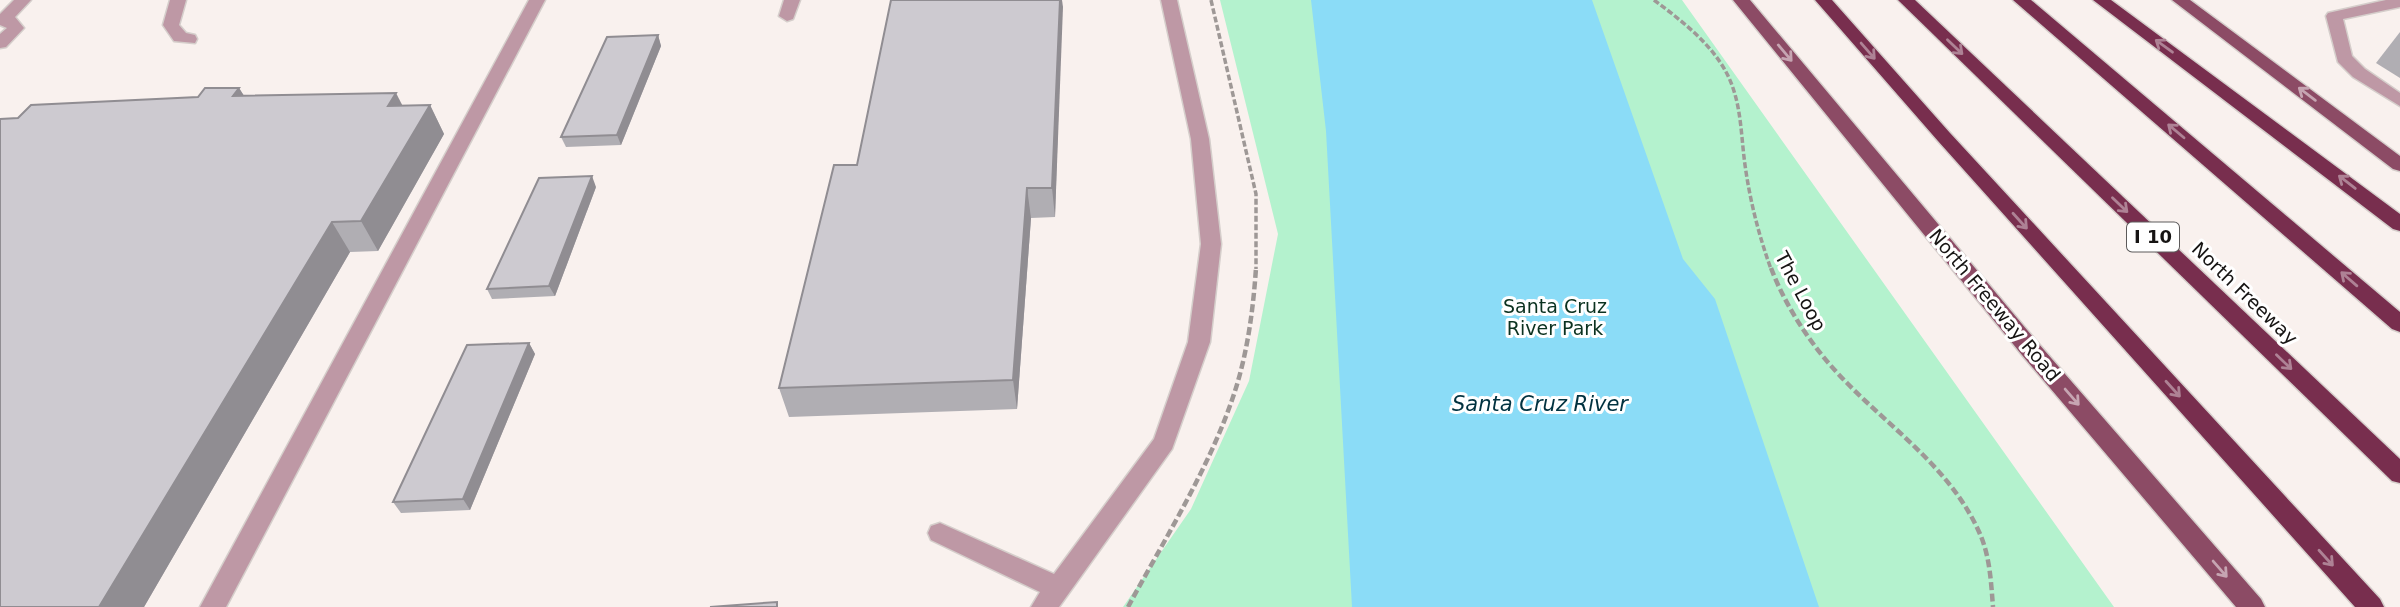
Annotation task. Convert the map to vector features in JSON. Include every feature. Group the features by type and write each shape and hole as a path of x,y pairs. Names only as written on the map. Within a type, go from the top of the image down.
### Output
{"highway":[{"path":"1823,0 2371,607"},
{"name":"North Freeway","path":"1906,0 2400,474"},
{"path":"2021,0 2400,324"},
{"path":"2101,0 2345,180 2400,224"}],"main road":[{"name":"North Freeway Road","path":"1741,0 2031,349 2252,607"},
{"path":"2179,0 2400,165"}],"street":[{"path":"0,43 16,28 3,18 23,0"},
{"path":"178,0 171,25 180,37 189,39"},
{"path":"213,607 537,0"},
{"path":"940,533 1051,598 1164,443 1199,342 1211,244 1200,139 1169,0"},
{"path":"2400,2 2334,16 2344,58 2359,73 2400,101"}],"path":[{"name":"The Loop","path":"1654,0 1714,52 1736,92 1754,212 1763,248 1789,306 1814,344 1847,382 1923,453 1970,514 1981,536 1990,566 1993,607"}],"green space":[{"name":"Santa Cruz River Park","path":"1220,0 1682,0 2114,607 1123,607 1191,509 1249,381 1278,234"}],"water":[{"name":"Santa Cruz River","path":"1311,0 1592,0 1683,259 1715,299 1819,607 1352,607 1326,131"}],"building":[{"path":"891,0 1060,0 1052,188 1027,188 1013,380 779,388 834,165 857,165"},
{"path":"658,35 617,135 561,137 607,37"},
{"path":"205,88 239,88 233,96 396,93 388,106 430,105 361,221 332,222 99,607 0,607 0,119 18,118 31,105 198,97"},
{"path":"592,176 549,286 487,289 539,178"},
{"path":"529,343 463,499 393,502 467,345"},
{"path":"777,602 777,607 710,607"}]}
